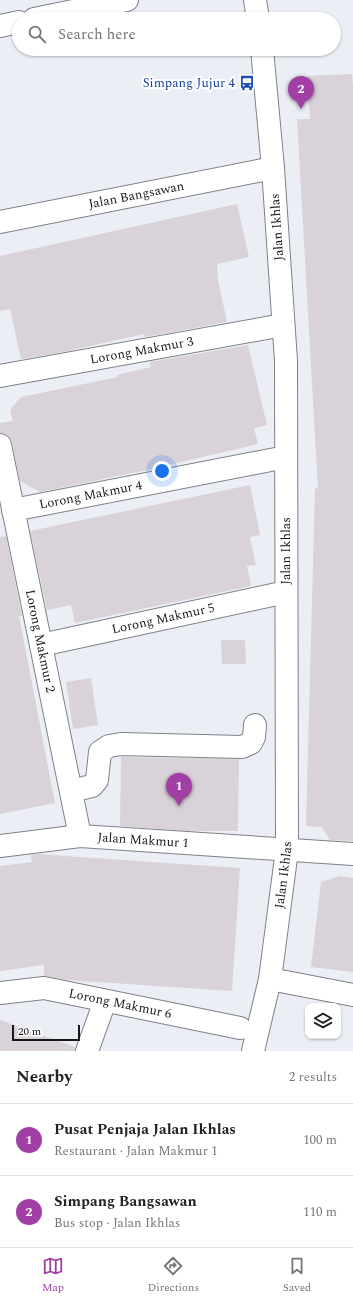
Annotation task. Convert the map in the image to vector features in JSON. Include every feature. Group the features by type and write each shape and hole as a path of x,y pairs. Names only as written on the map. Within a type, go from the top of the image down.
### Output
{"street":[{"path":"255,0 257,12"},
{"path":"66,12 115,1"},
{"path":"0,26 12,23"},
{"name":"Jalan Ikhlas","path":"254,1051 270,979 287,850 286,361 273,168 263,56"},
{"name":"Jalan Bangsawan","path":"0,222 273,168"},
{"name":"Lorong Makmur 3","path":"0,376 283,325"},
{"name":"Lorong Makmur 2","path":"0,445 80,836"},
{"name":"Lorong Makmur 4","path":"13,510 286,458"},
{"name":"Lorong Makmur 5","path":"41,645 286,592"},
{"path":"71,791 92,786 96,780 100,752 109,746 121,744 242,747 251,743 254,737 255,725"},
{"name":"Jalan Makmur 1","path":"0,846 80,836 353,854"},
{"path":"270,979 353,995"},
{"name":"Lorong Makmur 6","path":"0,993 44,988 240,1028"},
{"path":"87,1051 105,1001"}],"building":[{"path":"352,74 353,841 330,840 322,827 306,826 315,488 318,489 297,119 310,119 307,76"},
{"path":"237,204 249,257 217,264 218,280 227,322 145,337 144,334 63,352 21,359 10,309 0,311 0,256"},
{"path":"248,345 267,425 254,428 258,444 147,470 40,492 20,481 12,442 9,436 4,433 0,433 0,423 13,421 10,410 21,397 118,377 117,375 151,367 150,362"},
{"path":"250,485 260,535 250,537 256,565 247,566 251,586 75,623 71,605 47,610 30,531"},
{"path":"6,536 22,616 19,616 55,803 0,814 0,537"},
{"path":"221,640 245,640 246,664 222,664"},
{"path":"91,678 98,725 73,729 66,682"},
{"path":"121,757 239,759 238,831 188,831 120,826"},
{"path":"36,854 240,868 232,991 67,980 44,976 44,965 0,971 0,866 32,862 31,855"},
{"path":"340,876 353,878 353,972 311,967 321,882"},
{"path":"0,1020 75,1047 75,1051 0,1051"}],"place":[{"name":"Simpang Jujur 4","path":"247,83"},
{"name":"Simpang Bangsawan","path":"301,109"},
{"name":"Pusat Penjaja Jalan Ikhlas","path":"179,806"}]}
